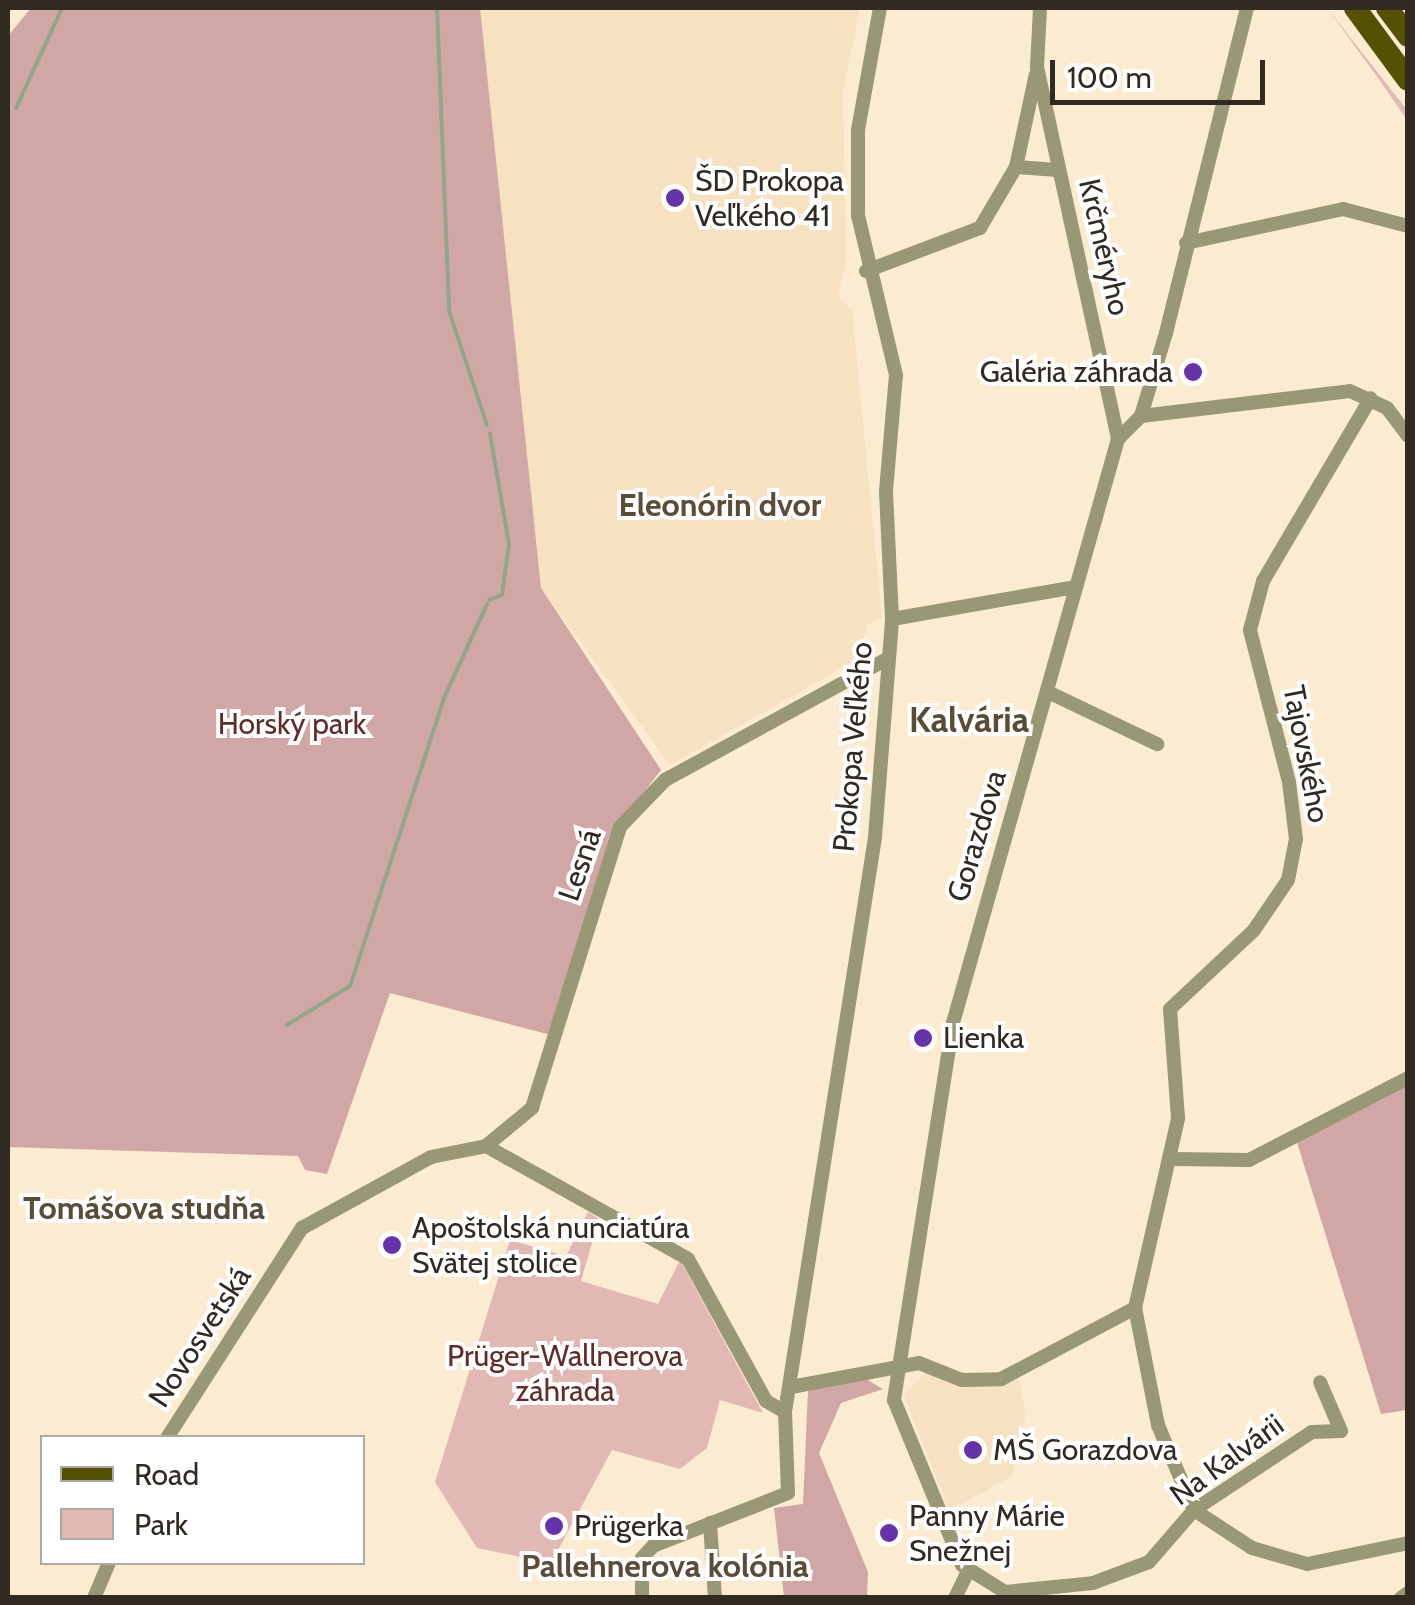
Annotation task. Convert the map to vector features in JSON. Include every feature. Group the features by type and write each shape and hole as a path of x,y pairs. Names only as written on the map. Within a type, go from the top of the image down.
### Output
{"main road":[{"path":"1354,8 1408,80"},
{"path":"1386,8 1408,36"}],"street":[{"name":"Prokopa Veľkého","path":"710,1523 788,1493 785,1412 874,837 892,618 886,490 896,375 866,271 858,130 880,8"},
{"name":"Krčméryho","path":"866,271 980,228 1016,167 1038,66 1040,8"},
{"path":"1247,8 1141,416 1350,391 1371,398 1408,436"},
{"name":"Krčméryho","path":"1038,66 1118,439"},
{"path":"1016,167 1058,170"},
{"path":"1186,243 1343,209 1408,226"},
{"name":"Tajovského","path":"1194,1510 1158,1425 1135,1308 1172,1160 1170,1009 1266,916 1295,852 1289,782 1250,630 1263,581 1371,398"},
{"name":"Gorazdova","path":"968,1571 896,1412 895,1371 953,1023 1050,693 1118,439 1141,416"},
{"path":"892,618 1076,587"},
{"name":"Lesná","path":"486,1146 532,1108 620,828 666,780 886,659"},
{"path":"1050,693 1158,744"},
{"path":"1172,1160 1249,1160 1408,1078"},
{"path":"486,1146 688,1259 766,1401 785,1412"},
{"name":"Novosvetská","path":"169,1435 302,1228 365,1188 431,1157 486,1146"},
{"path":"791,1386 895,1371 920,1363 962,1380 1010,1376 1135,1308"},
{"name":"Na Kalvárii","path":"968,1571 998,1592 1103,1580 1149,1562 1194,1510 1312,1432 1340,1431 1320,1382"},
{"path":"1194,1510 1252,1548 1307,1564 1408,1543"},
{"path":"642,1598 642,1558 710,1523 716,1598"},
{"path":"94,1598 108,1565"},
{"path":"956,1598 968,1571"},
{"path":"1401,1598 1408,1593"}],"shaded area":[{"path":"477,8 860,8 843,92 846,262 838,296 852,310 882,618 867,625 858,659 670,765 541,588"},
{"name":"MŠ Gorazdova","path":"924,1373 977,1388 1019,1380 1026,1415 1012,1476 949,1510 904,1396"}],"green space":[{"name":"Horský park","path":"31,8 480,8 541,588 661,770 610,836 551,1035 390,993 327,1174 305,1170 298,1156 8,1147 8,36"},
{"path":"1327,8 1407,110 1407,120 1376,75"},
{"path":"1407,1078 1407,1410 1381,1414 1296,1139"},
{"name":"Prüger-Wallnerova záhrada","path":"588,1212 599,1219 581,1281 658,1304 680,1260 763,1413 720,1400 707,1448 680,1469 612,1450 551,1563 477,1548 435,1482 510,1240 566,1256"},
{"path":"866,1379 883,1389 841,1403 819,1453 868,1572 867,1597 784,1597 774,1508 803,1504 808,1391"}],"waterway":[{"path":"16,108 62,8"},
{"path":"437,8 449,311 487,425"},
{"path":"489,600 502,595 509,544 490,434"},
{"path":"287,1025 350,986 444,698 487,604"}],"place":[{"name":"ŠD Prokopa Veľkého 41","path":"675,198"},
{"name":"Galéria záhrada","path":"1193,372"},
{"name":"Lienka","path":"923,1038"},
{"name":"Apoštolská nunciatúra Svätej stolice","path":"392,1245"},
{"name":"MŠ Gorazdova","path":"973,1450"},
{"name":"Prügerka","path":"554,1526"},
{"name":"Panny Márie Snežnej","path":"889,1533"}],"district":[{"name":"Eleonórin dvor","path":"720,505"},
{"name":"Kalvária","path":"969,720"},
{"name":"Tomášova studňa","path":"144,1208"},
{"name":"Pallehnerova kolónia","path":"665,1566"}]}
